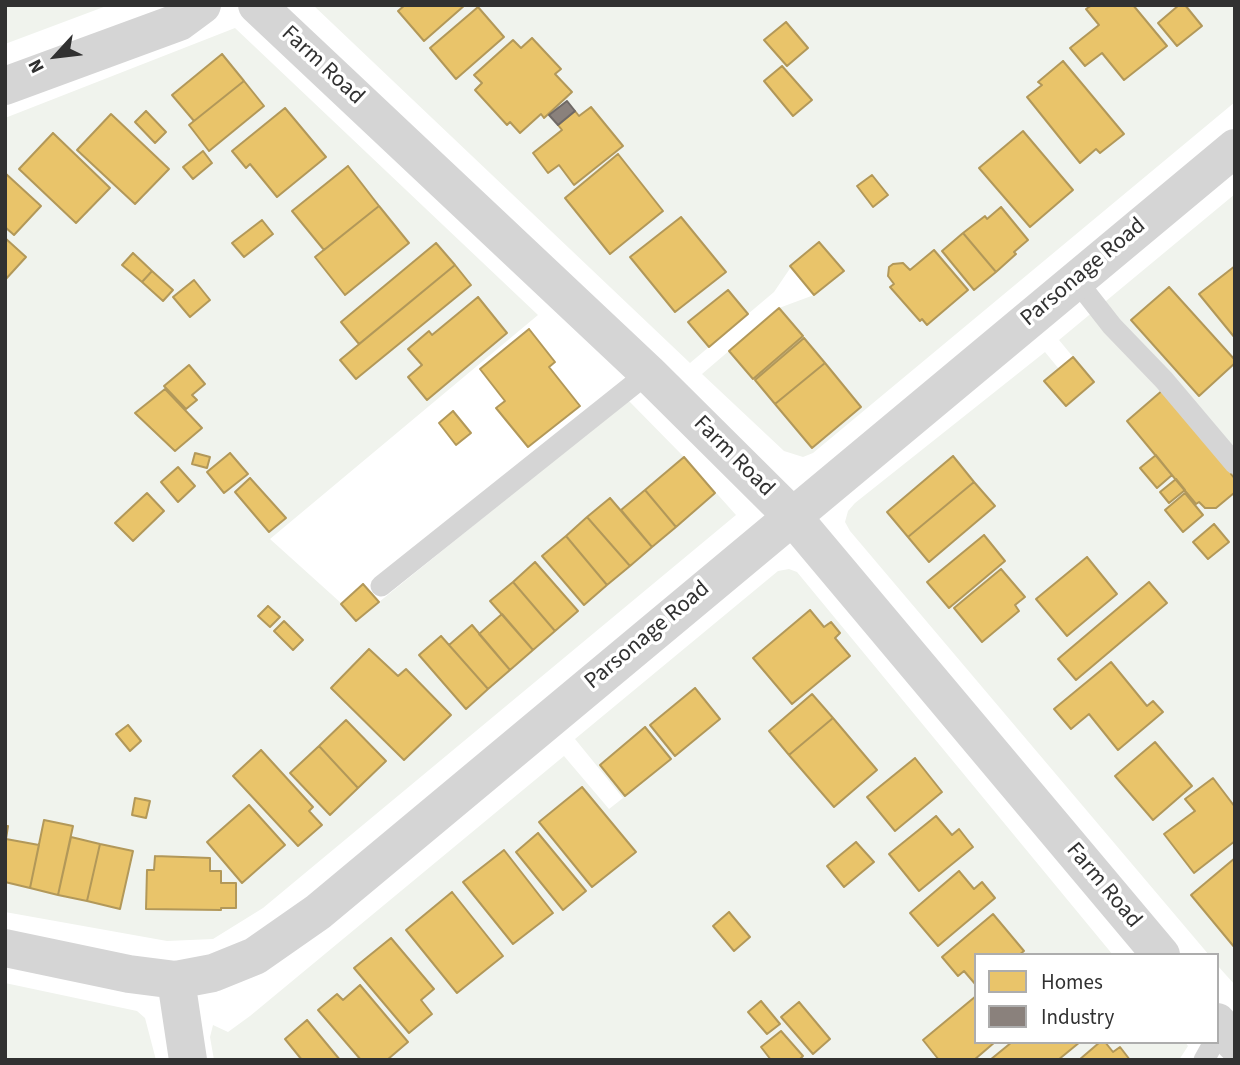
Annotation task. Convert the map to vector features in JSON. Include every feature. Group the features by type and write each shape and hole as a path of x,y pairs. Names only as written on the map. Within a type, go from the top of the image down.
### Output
{"street":[{"path":"5,86 179,22 202,5"},
{"name":"Farm Road","path":"257,5 648,373 792,516 1159,953"},
{"name":"Parsonage Road","path":"5,948 130,974 176,980 212,973 255,956 318,912 1235,148"},
{"path":"176,980 188,1060"}],"lane":[{"path":"1076,280 1112,326 1164,380 1235,464"},
{"path":"381,586 648,373"}],"shaded area":[{"path":"5,5 109,5 5,44"},
{"path":"313,5 1235,5 1235,102 813,453 803,457 784,451 702,374 779,308 814,295 791,267 774,292 690,363"},
{"path":"235,28 538,315 270,539 341,603 363,584 379,602 628,400 736,515 263,908 213,939 167,941 5,912 5,118"},
{"path":"1235,194 1235,985 1219,967 1219,953 1207,953 845,522 848,511 855,503 1045,352 1059,369 1073,357 1059,340"},
{"path":"789,569 797,572 1111,953 974,953 974,1044 1186,1044 1188,1046 1179,1060 214,1060 210,1037 213,1025 228,1032 250,1016 564,756 609,809 623,798 575,739 778,571"},
{"path":"5,983 137,1011 145,1018 156,1060 5,1060"}],"building: Homes":[{"path":"405,5 465,5 424,41 398,11"},
{"path":"1092,5 1133,5 1167,46 1124,80 1102,53 1085,66 1070,48 1099,25 1086,9"},
{"path":"1179,5 1185,5 1202,26 1177,46 1158,23"},
{"path":"478,7 504,37 456,79 430,48"},
{"path":"786,22 808,48 787,66 764,40"},
{"path":"532,38 561,69 555,74 572,92 544,118 541,114 520,133 510,122 507,125 475,90 482,83 474,75 513,40 521,48"},
{"path":"222,54 244,81 194,121 172,95"},
{"path":"1063,61 1124,134 1100,153 1096,149 1080,163 1027,97 1042,85 1038,82"},
{"path":"782,66 812,100 793,116 764,81"},
{"path":"244,81 264,106 209,151 189,125"},
{"path":"591,107 623,146 574,185 559,165 548,173 533,153 562,130 558,125 575,111 579,116"},
{"path":"285,108 326,157 277,197 250,164 246,168 232,151"},
{"path":"146,111 166,132 155,143 135,122"},
{"path":"111,114 169,169 135,204 77,150"},
{"path":"1023,131 1073,190 1030,227 979,168"},
{"path":"53,133 110,188 76,223 19,169"},
{"path":"203,151 212,163 193,179 183,167"},
{"path":"618,154 663,211 610,254 565,198"},
{"path":"348,166 379,206 324,250 292,211"},
{"path":"5,173 41,206 14,235 5,227"},
{"path":"872,175 888,195 873,207 857,186"},
{"path":"379,206 409,243 345,295 315,257"},
{"path":"1001,207 1028,240 996,272 963,233"},
{"path":"681,217 726,272 675,312 630,257"},
{"path":"262,220 273,234 244,257 232,243"},
{"path":"963,233 996,272 974,290 942,251"},
{"path":"5,238 26,257 5,280"},
{"path":"819,242 844,271 814,295 790,266"},
{"path":"436,243 455,265 359,344 341,322"},
{"path":"934,250 968,290 927,325 922,319 920,321 890,287 894,284 888,276 889,267 893,264 903,263 910,270"},
{"path":"133,253 152,271 142,282 122,265"},
{"path":"455,265 471,285 356,379 340,360"},
{"path":"1235,266 1235,338 1199,294"},
{"path":"152,271 173,290 163,301 142,282"},
{"path":"194,280 210,300 190,317 173,297"},
{"path":"1169,287 1235,360 1235,363 1199,396 1131,320"},
{"path":"728,290 748,314 709,347 688,322"},
{"path":"478,297 507,333 427,400 408,377 422,365 408,349 429,331 432,335"},
{"path":"779,308 803,336 753,379 729,351"},
{"path":"529,329 555,362 549,367 580,406 528,447 496,408 505,401 480,369"},
{"path":"804,338 825,363 775,404 755,380"},
{"path":"1073,357 1094,382 1066,406 1044,381"},
{"path":"825,363 861,407 812,448 775,404"},
{"path":"189,365 205,384 192,395 197,400 186,409 164,386"},
{"path":"165,389 202,428 175,451 135,413"},
{"path":"1164,389 1234,472 1231,474 1235,479 1234,493 1216,508 1205,508 1199,502 1196,504 1127,421"},
{"path":"453,411 471,433 456,445 439,423"},
{"path":"195,453 210,457 207,468 192,464"},
{"path":"230,453 248,474 224,493 207,472"},
{"path":"1156,455 1172,475 1157,488 1140,468"},
{"path":"953,456 974,482 908,537 887,512"},
{"path":"684,457 715,493 676,527 645,490"},
{"path":"178,467 195,486 178,502 161,482"},
{"path":"250,478 286,518 269,532 235,492"},
{"path":"1176,479 1185,490 1169,503 1160,492"},
{"path":"974,482 995,506 929,562 908,537"},
{"path":"645,490 676,527 652,547 621,510"},
{"path":"147,493 164,511 133,541 115,523"},
{"path":"1185,493 1203,515 1183,532 1165,510"},
{"path":"610,498 652,547 630,566 587,517"},
{"path":"587,517 630,566 607,585 566,536"},
{"path":"1214,524 1229,542 1208,559 1193,542"},
{"path":"984,535 1005,561 949,608 927,582"},
{"path":"566,536 607,585 584,605 542,556"},
{"path":"1087,557 1117,594 1067,636 1036,599"},
{"path":"535,562 578,611 555,631 513,582"},
{"path":"1001,569 1025,597 1015,605 1019,611 982,642 954,608"},
{"path":"513,582 555,631 533,650 490,601"},
{"path":"1149,582 1167,603 1076,680 1058,659"},
{"path":"363,584 379,602 356,621 341,604"},
{"path":"268,606 280,617 270,627 258,616"},
{"path":"810,610 824,627 831,622 840,633 835,638 850,656 792,704 753,658"},
{"path":"502,614 533,650 510,670 479,634"},
{"path":"284,621 303,640 293,650 274,631"},
{"path":"472,625 510,670 488,689 449,645"},
{"path":"441,636 488,689 466,709 419,655"},
{"path":"369,649 398,676 406,669 451,715 404,760 331,688"},
{"path":"1111,662 1147,706 1153,701 1163,712 1118,750 1089,714 1071,729 1054,709"},
{"path":"695,688 720,719 675,756 650,725"},
{"path":"812,694 833,718 789,755 769,731"},
{"path":"833,718 877,770 834,807 789,755"},
{"path":"346,720 386,761 358,788 319,746"},
{"path":"128,725 141,741 130,751 116,734"},
{"path":"645,727 671,759 625,796 600,765"},
{"path":"1155,742 1192,786 1153,820 1115,776"},
{"path":"319,746 358,788 330,815 290,773"},
{"path":"261,750 313,807 309,811 322,825 298,846 233,776"},
{"path":"915,758 942,792 895,831 867,797"},
{"path":"1213,778 1235,807 1235,841 1194,873 1164,834 1195,811 1185,799"},
{"path":"582,787 636,852 592,887 539,822"},
{"path":"135,798 150,801 146,818 132,815"},
{"path":"249,805 285,845 242,883 207,842"},
{"path":"936,816 952,835 959,829 973,847 919,891 889,854"},
{"path":"44,820 73,826 58,895 30,888"},
{"path":"5,826 8,826 6,839 39,845 30,888 5,882"},
{"path":"538,833 586,891 563,910 516,852"},
{"path":"71,837 100,844 87,901 58,895"},
{"path":"856,842 874,862 844,887 827,866"},
{"path":"100,844 133,851 120,909 87,901"},
{"path":"504,850 553,913 513,944 463,882"},
{"path":"155,856 210,858 210,871 221,871 221,883 236,883 236,908 146,909 147,870 154,870"},
{"path":"1235,858 1235,948 1191,895"},
{"path":"959,871 974,889 982,882 995,898 938,946 910,913"},
{"path":"452,892 503,956 457,993 406,930"},
{"path":"729,912 750,937 734,951 713,926"},
{"path":"993,914 1024,951 974,953 974,983 964,971 958,976 942,957"},
{"path":"391,938 434,989 421,1000 432,1014 409,1033 354,968"},
{"path":"360,985 408,1042 387,1060 361,1060 318,1010 337,994 343,1000"},
{"path":"974,998 974,1044 993,1044 974,1060 939,1060 923,1040"},
{"path":"761,1001 780,1024 767,1034 748,1012"},
{"path":"799,1002 830,1039 813,1054 781,1017"},
{"path":"307,1020 340,1060 302,1060 285,1039"},
{"path":"781,1031 803,1056 799,1060 771,1060 761,1047"},
{"path":"1010,1044 1078,1044 1058,1060 990,1060"},
{"path":"1098,1044 1107,1044 1113,1052 1120,1047 1130,1060 1079,1060"}],"building: Industry":[{"path":"567,101 575,111 558,125 549,115"}]}
